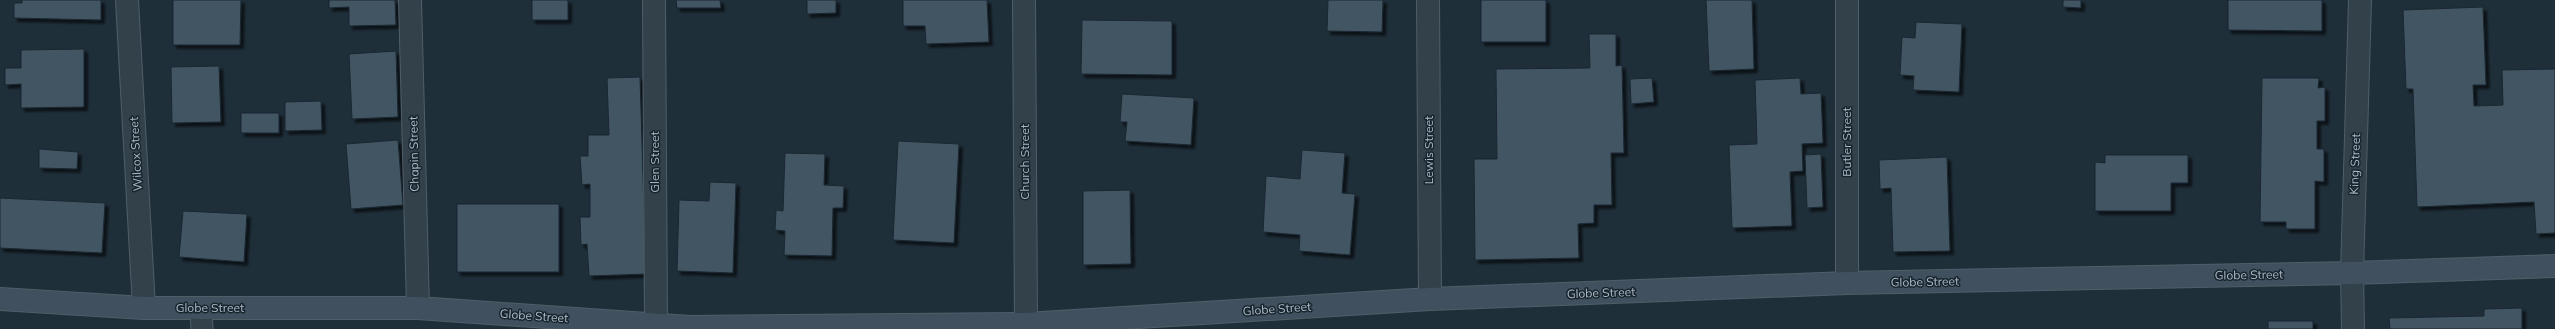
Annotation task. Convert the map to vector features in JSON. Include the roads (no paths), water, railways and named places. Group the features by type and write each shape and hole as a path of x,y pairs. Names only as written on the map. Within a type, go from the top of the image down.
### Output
{"main road":[{"name":"Globe Street","path":"0,299 144,308 201,318 418,308 690,327 1026,324 1430,299 1847,283 2352,273 2555,266"}],"street":[{"name":"Wilcox Street","path":"127,0 144,308"},
{"name":"Chapin Street","path":"410,0 418,308"},
{"name":"Glen Street","path":"654,0 656,324"},
{"name":"Church Street","path":"1024,0 1026,324"},
{"name":"Lewis Street","path":"1428,0 1430,299"},
{"name":"Butler Street","path":"1847,0 1847,283"},
{"name":"King Street","path":"2353,329 2352,273 2360,0"}]}
